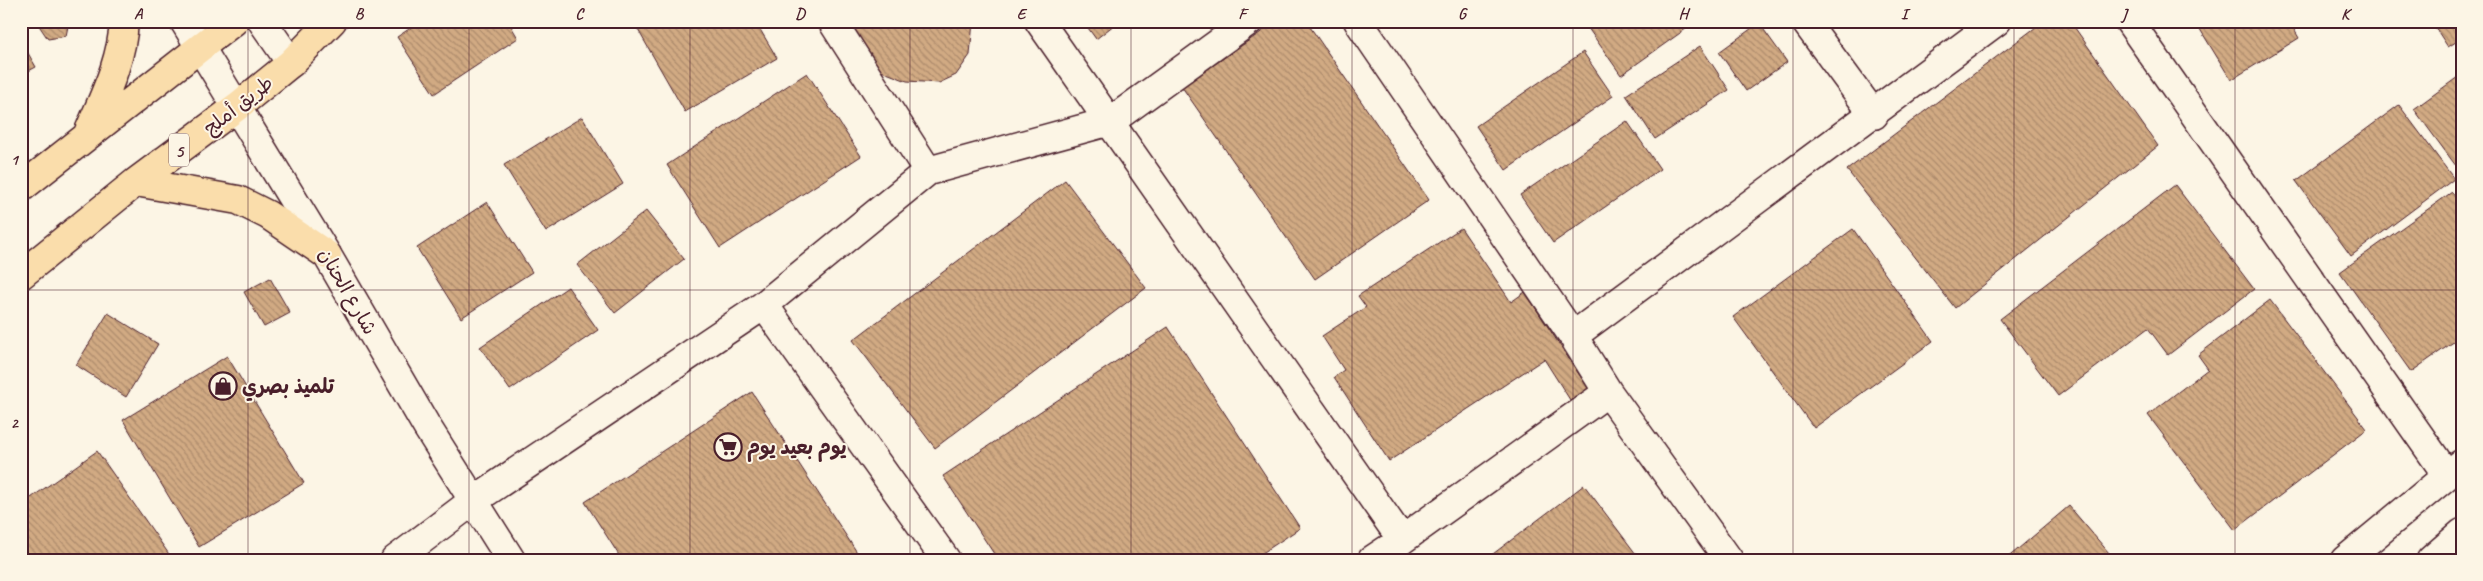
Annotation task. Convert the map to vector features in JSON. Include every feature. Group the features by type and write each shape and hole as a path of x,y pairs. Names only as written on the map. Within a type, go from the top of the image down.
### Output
{"highway":[{"path":"87,136 116,68 122,43 124,21"},
{"path":"21,188 201,49 234,21"},
{"name":"طريق أملج","path":"21,275 136,182 238,106 291,63 332,21"},
{"path":"136,182 238,200 268,215 327,254"}],"street":[{"name":"شارع الحنان","path":"184,21 238,106 473,501 511,560"},
{"path":"262,21 291,63"},
{"path":"832,21 928,171"},
{"path":"1039,21 1111,121 1402,540"},
{"path":"395,560 473,501 764,305 928,171 1111,121 1249,21"},
{"path":"1358,21 1573,336 1608,392 1729,560"},
{"path":"1805,21 1874,115"},
{"path":"1573,336 1874,115 1998,21"},
{"path":"2129,21 2455,469 2345,560"},
{"path":"764,305 946,560"},
{"path":"1372,560 1608,392"},
{"path":"2432,560 2462,533"}],"building":[{"path":"36,21 69,21 66,36 48,39"},
{"path":"421,21 508,21 518,38 434,94 397,37"},
{"path":"633,21 755,21 777,58 685,112"},
{"path":"834,21 973,21 970,55 956,75 939,83 907,81 871,67"},
{"path":"1083,21 1119,21 1096,39"},
{"path":"1277,21 1306,21 1429,200 1315,279 1182,87"},
{"path":"1583,21 1687,21 1690,26 1621,75"},
{"path":"1901,21 1918,21 1907,29"},
{"path":"2044,21 2070,21 2158,146 1955,308 1847,170"},
{"path":"2195,21 2289,21 2299,38 2231,80"},
{"path":"2431,21 2462,21 2462,38 2448,47"},
{"path":"1759,23 1787,62 1746,91 1719,52"},
{"path":"21,41 36,67 21,75"},
{"path":"1700,46 1729,90 1655,139 1626,95"},
{"path":"1583,52 1613,96 1506,170 1476,126"},
{"path":"807,73 861,156 720,248 667,165"},
{"path":"2462,74 2462,174 2414,109"},
{"path":"2399,105 2454,179 2351,256 2296,181"},
{"path":"582,117 623,184 546,232 504,165"},
{"path":"1627,121 1660,169 1553,243 1520,195"},
{"path":"1065,180 1146,288 935,448 853,340"},
{"path":"2175,185 2254,289 2168,355 2148,328 2058,396 2000,319"},
{"path":"2452,192 2462,206 2462,336 2411,372 2340,272"},
{"path":"487,202 532,272 461,318 417,248"},
{"path":"646,211 684,259 615,313 577,265"},
{"path":"1461,228 1511,302 1525,292 1590,391 1572,403 1544,359 1389,461 1334,377 1344,370 1322,336 1366,307 1358,296"},
{"path":"1853,229 1933,341 1814,428 1733,317"},
{"path":"270,278 290,313 264,327 244,292"},
{"path":"568,287 598,330 510,390 480,347"},
{"path":"2270,300 2367,429 2235,530 2148,415 2208,369 2198,355"},
{"path":"108,313 158,344 126,397 76,365"},
{"path":"1168,327 1300,528 1252,560 998,560 943,476"},
{"path":"227,356 304,483 199,547 123,420"},
{"name":"يوم بعيد يوم","path":"752,392 862,560 622,560 585,502"},
{"path":"97,451 173,560 21,560 21,505"},
{"path":"1584,485 1636,554 1629,560 1485,560"},
{"path":"2069,506 2115,560 2005,560"}],"place":[{"name":"تلميذ بصري","path":"223,386"},
{"name":"يوم بعيد يوم","path":"728,447"}]}
